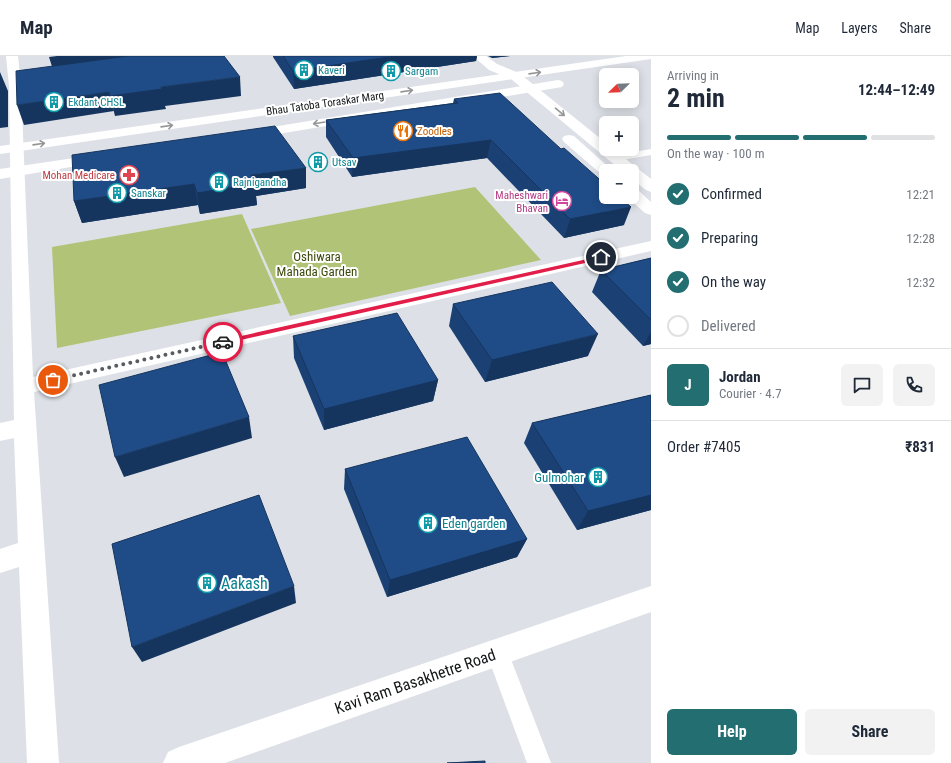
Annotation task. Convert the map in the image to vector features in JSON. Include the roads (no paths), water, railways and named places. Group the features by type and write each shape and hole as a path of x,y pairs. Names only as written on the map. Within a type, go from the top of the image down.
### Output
{"street":[{"path":"12,56 21,85 8,149 8,173 23,387 43,763"},
{"path":"479,56 515,92 532,106"},
{"path":"496,73 515,76 650,56"},
{"name":"Bhau Tatoba Toraskar Marg","path":"8,149 496,73"},
{"path":"515,76 623,164"},
{"name":"Bhau Tatoba Toraskar Marg","path":"234,137 569,82"},
{"path":"560,131 599,165"},
{"path":"8,173 118,155"},
{"path":"639,177 651,187"},
{"path":"639,199 651,210"},
{"path":"23,387 651,246"},
{"path":"0,432 24,427"},
{"path":"0,560 31,551"},
{"name":"Kavi Ram Basakhetre Road","path":"179,763 651,599"}],"lane":[{"path":"616,158 651,152"},
{"path":"497,652 539,763"}],"place":[{"name":"Kaveri","path":"304,70"},
{"name":"Sargam","path":"391,71"},
{"name":"Ekdant CHSL","path":"54,102"},
{"name":"Zoodles","path":"403,131"},
{"name":"Utsav","path":"318,162"},
{"name":"Mohan Medicare","path":"129,175"},
{"name":"Rajnigandha","path":"219,182"},
{"name":"Sanskar","path":"117,193"},
{"name":"Maheshwari Bhavan","path":"562,201"},
{"name":"Gulmohar","path":"598,477"},
{"name":"Eden garden","path":"428,523"},
{"name":"Aakash","path":"207,583"}],"park label":[{"name":"Oshiwara Mahada Garden","path":"317,264"}]}
